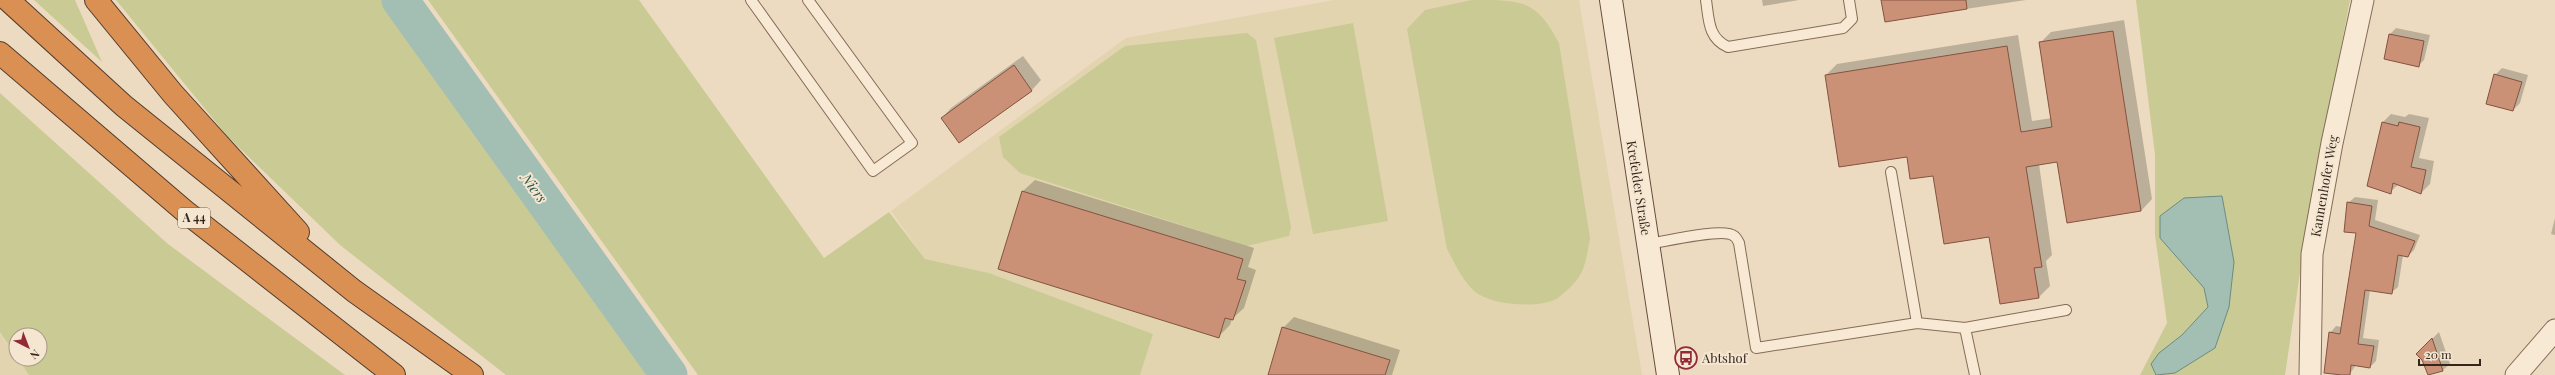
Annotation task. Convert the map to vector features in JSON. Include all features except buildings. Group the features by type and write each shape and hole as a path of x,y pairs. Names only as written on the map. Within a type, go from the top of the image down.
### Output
{"highway":[{"path":"8,0 124,106 354,291 472,375"},
{"path":"96,0 173,94 354,291"},
{"name":"A 44","path":"0,53 187,213 394,375"}],"street":[{"name":"Krefelder Straße","path":"1611,0 1668,375"},
{"name":"Kannenhofer Weg","path":"2310,375 2312,254 2332,143 2363,0"},
{"path":"2516,375 2555,330"}],"lane":[{"path":"751,0 873,171 912,143 808,0"},
{"path":"1706,0 1711,33 1718,42 1728,48 1843,28 1852,19 1849,0"},
{"path":"1891,172 1917,323"},
{"path":"1648,244 1706,234 1727,233 1734,235 1739,243 1756,348 1917,323 1965,328 2066,310"},
{"path":"1965,328 1975,375"}],"shaded area":[{"path":"1334,0 1579,0 1642,375 1140,375 1153,334 989,273 925,259 891,211 1126,38"},
{"path":"2222,196 2234,262 2229,307 2215,348 2175,373 2156,375 2151,364 2159,353 2182,335 2208,307 2204,288 2160,238 2160,216 2184,198"},
{"path":"0,332 8,346 8,367 24,367 29,375 0,375"}],"green space":[{"path":"34,0 75,0 102,62"},
{"path":"116,0 387,0 659,375 506,375 340,245 228,137"},
{"path":"428,0 639,0 824,258 889,212 925,259 989,273 1153,334 1140,375 698,375"},
{"path":"1472,0 1516,2 1526,5 1535,10 1543,18 1559,43 1590,238 1586,261 1582,271 1574,283 1558,298 1540,304 1506,303 1495,301 1478,294 1468,285 1447,249 1407,29 1425,10"},
{"path":"2136,0 2350,0 2307,225 2285,375 2140,375 2167,323 2155,235 2155,155"},
{"path":"1353,23 1388,221 1313,234 1274,38"},
{"path":"1247,33 1256,40 1291,227 1289,236 1247,246 1020,173 1003,157 999,137 1125,46"},
{"path":"0,93 168,244 345,375 29,375 24,367 48,367 48,327 8,327 8,344 0,332"}],"waterway":[{"name":"Niers","path":"400,0 669,375"}],"place":[{"name":"Abtshof","path":"1686,358"}]}
